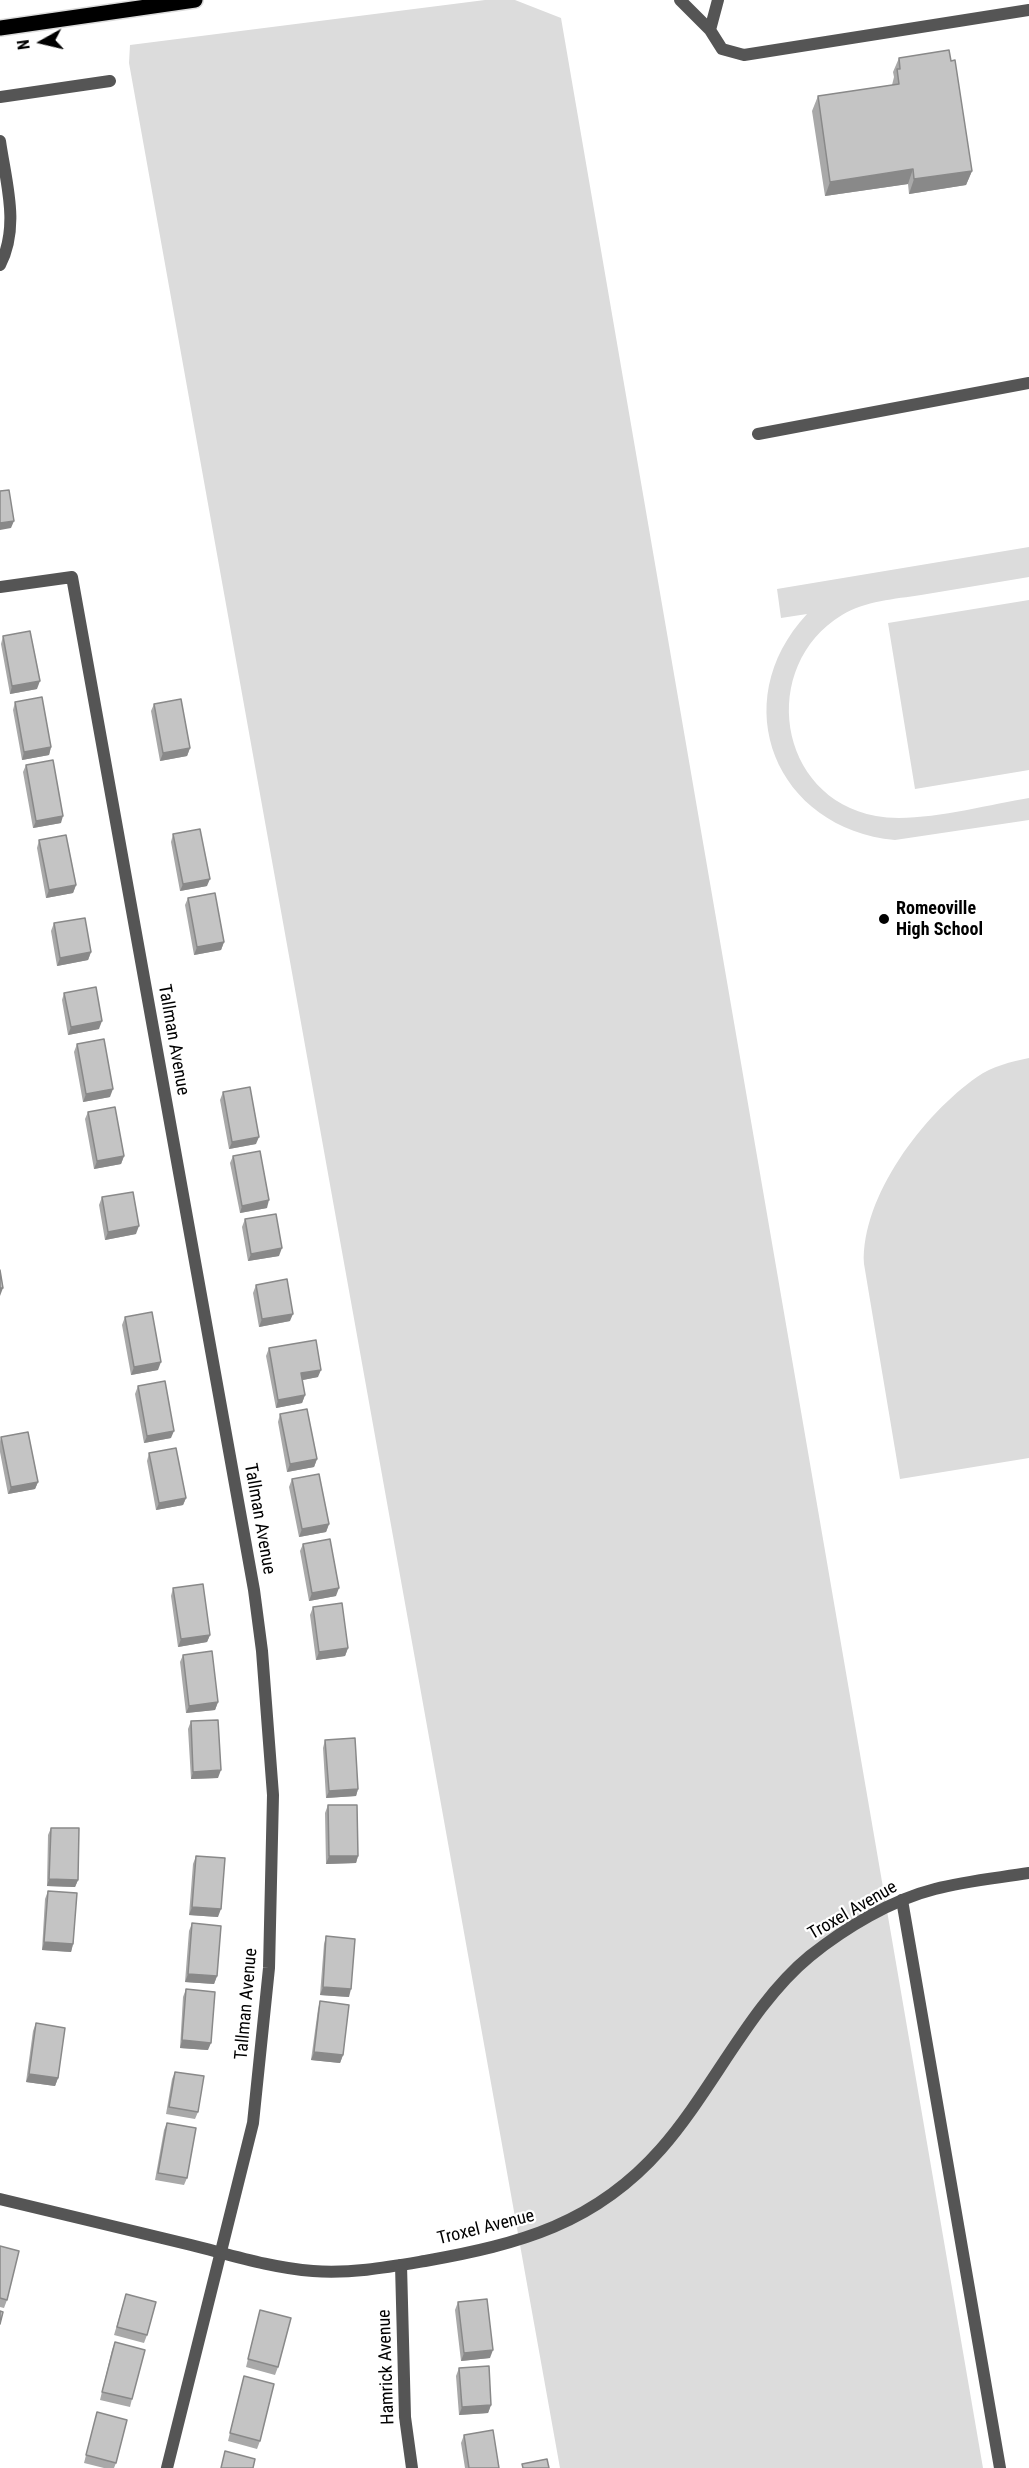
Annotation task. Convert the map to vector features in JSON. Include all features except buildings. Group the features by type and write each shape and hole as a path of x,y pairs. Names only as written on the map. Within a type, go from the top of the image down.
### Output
{"main road":[{"path":"0,28 195,0"}],"street":[{"path":"680,0 710,30 722,49 744,55 1029,10"},
{"path":"710,30 718,0"},
{"path":"0,97 110,81"},
{"path":"0,141 12,221 11,236 0,265"},
{"path":"758,434 1029,383"},
{"name":"Tallman Avenue","path":"0,587 72,577 254,1590 262,1651 273,1795 269,1968 253,2123 167,2468"},
{"name":"Troxel Avenue","path":"0,2199 220,2253 313,2271 362,2270 402,2265 492,2249 524,2240 561,2226 617,2190 662,2148 780,1985 810,1957 833,1940 902,1900 935,1889 1029,1873"},
{"path":"902,1900 1000,2468"},
{"name":"Hamrick Avenue","path":"402,2265 405,2417 412,2468"}],"shaded area":[{"path":"485,0 515,0 561,18 983,2468 560,2468 129,63 130,45"},
{"path":"1029,547 1029,577 880,601 842,615 815,638 798,665 790,696 790,728 800,758 817,784 843,804 876,816 911,818 952,813 1029,798 1029,820 895,840 854,831 819,813 793,787 775,756 767,722 769,685 782,649 807,614 781,618 777,589"},
{"path":"1029,600 1029,770 915,789 888,623"},
{"path":"1029,1058 1029,1458 900,1479 864,1264 866,1238 873,1211 884,1185 900,1159 917,1134 937,1112 983,1073"}],"place":[{"name":"Romeoville High School","path":"884,919"}]}
